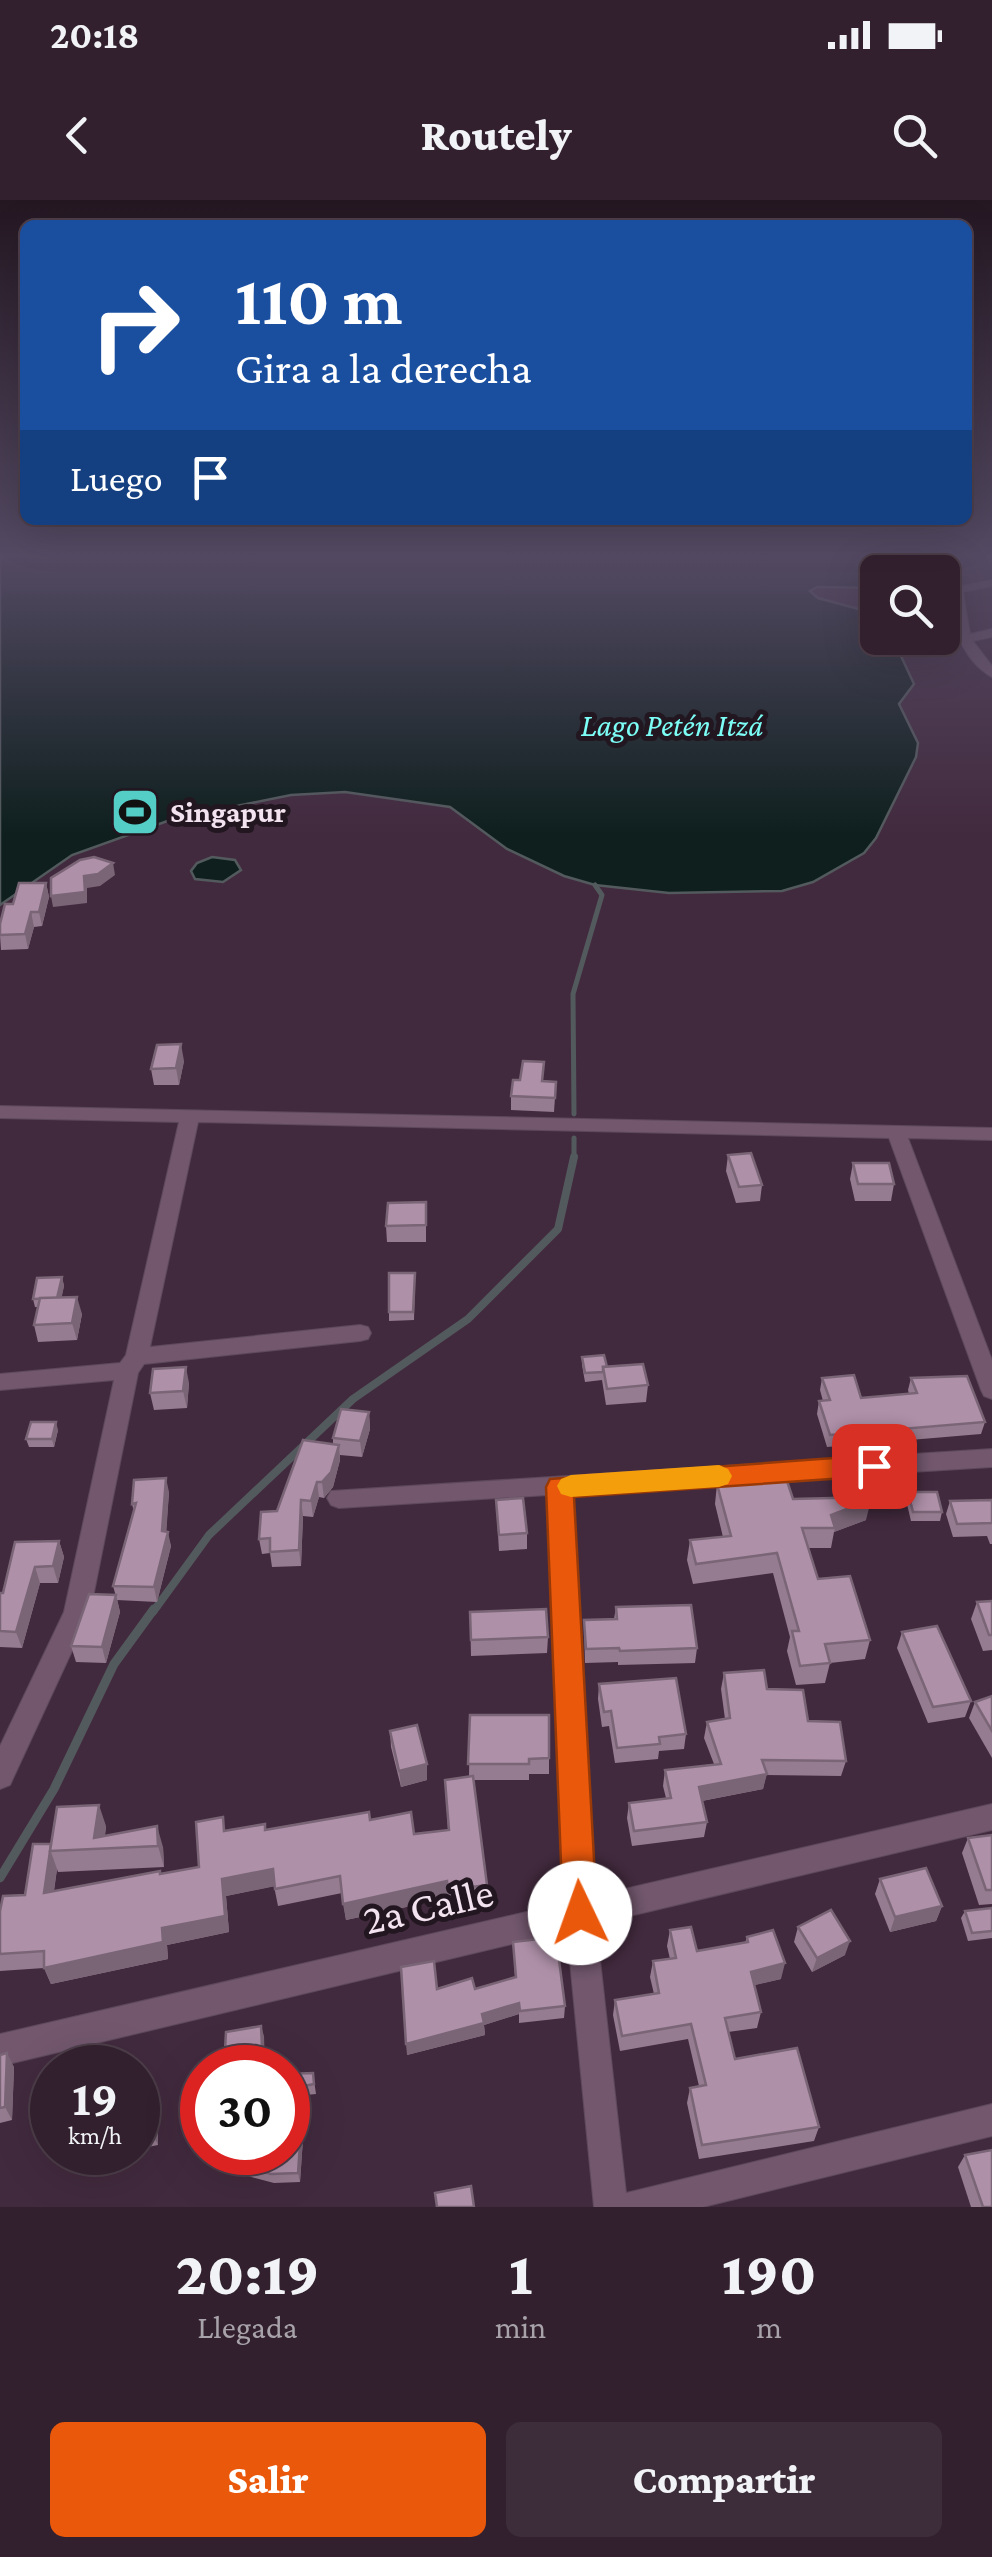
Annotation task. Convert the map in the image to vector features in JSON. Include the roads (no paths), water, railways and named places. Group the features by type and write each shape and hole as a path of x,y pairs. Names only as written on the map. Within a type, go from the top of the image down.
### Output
{"street":[{"path":"971,649 992,673"},
{"path":"0,1112 992,1134"},
{"path":"0,1776 76,1612 189,1119"},
{"path":"896,1132 992,1390"},
{"path":"0,1382 360,1333"},
{"path":"339,1498 992,1458"},
{"path":"560,1487 580,1913 611,2207"},
{"name":"2a Calle","path":"0,2050 992,1818"},
{"path":"634,2207 992,2120"}],"water":[{"name":"Lago Petén Itzá","path":"0,649 860,649 860,655 901,655 914,684 899,704 918,743 916,757 876,838 864,853 813,882 782,891 669,893 595,885 564,876 507,849 450,807 345,792 291,795 173,819 72,855 0,905"},
{"path":"212,857 235,860 241,870 223,882 195,879 191,871 197,863"}],"waterway":[{"path":"574,1114 573,994 602,895 595,885"},
{"path":"574,1138 574,1157"},
{"path":"153,1612 209,1535 353,1399 468,1319 558,1229 574,1157"},
{"path":"0,1878 54,1789 114,1664 154,1609"}],"place":[{"name":"Singapur","path":"135,812"}]}
